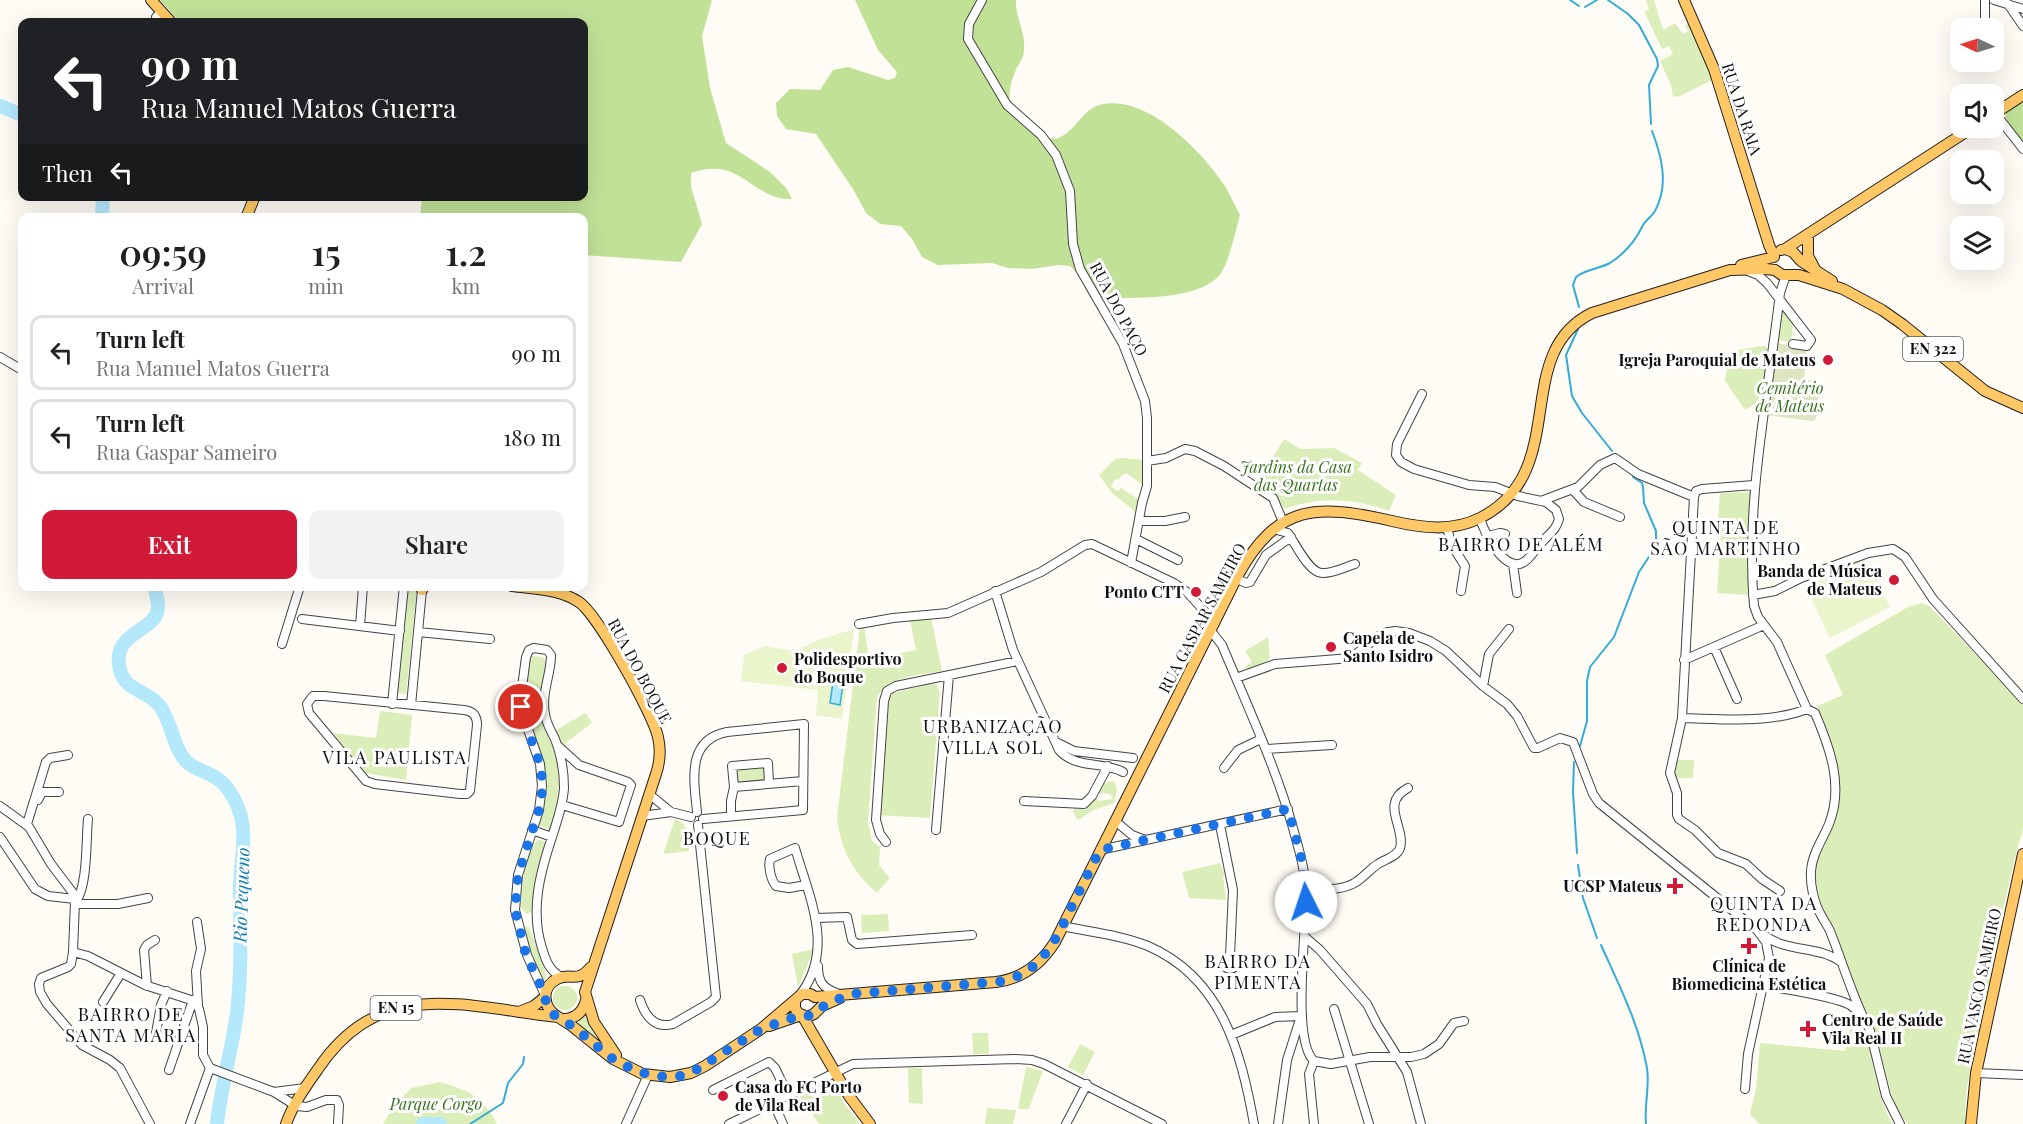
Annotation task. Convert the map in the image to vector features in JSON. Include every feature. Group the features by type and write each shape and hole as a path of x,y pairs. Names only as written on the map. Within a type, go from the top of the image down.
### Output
{"main road":[{"path":"151,0 167,18"},
{"name":"RUA DA RAIA","path":"1684,0 1714,69 1766,235"},
{"path":"2004,107 2023,95"},
{"path":"1730,270 1779,253 1956,138"},
{"path":"1730,270 1760,268 1782,273 1796,269 1797,256 1808,238 1825,222"},
{"path":"1766,235 1779,253"},
{"path":"1753,261 1763,252 1766,235"},
{"path":"1808,238 1808,256 1815,270"},
{"path":"1779,253 1773,264 1782,273"},
{"name":"EN 322","path":"1779,253 1797,256 1843,289 1902,324 1985,391 2023,408"},
{"name":"RUA GASPAR SAMEIRO","path":"852,994 996,982 1011,979 1040,961 1052,946 1115,821 1135,769 1237,579 1254,549 1273,529 1287,520 1314,512 1333,511 1367,515 1418,527 1447,527 1480,518 1501,505 1523,478 1530,461 1545,382 1554,351 1572,324 1607,307 1730,270"},
{"name":"EN 322","path":"1782,273 1804,276 1843,289"},
{"name":"RUA DO BOQUE","path":"550,591 574,599 590,611 652,720 657,733 660,758 593,964 586,996"},
{"name":"RUA VASCO SAMEIRO","path":"1971,1124 1976,1073 2019,891 2023,854"},
{"path":"574,979 587,972 593,964"},
{"path":"519,1012 531,1008 545,996 551,984 561,977 574,979 580,983 586,996 596,1028 622,1062"},
{"path":"545,996 548,1008 611,1057 638,1072 670,1077 691,1072 761,1029 806,993 814,996 852,994"},
{"path":"761,1029 802,1016 811,1016 828,1003 852,994"},
{"path":"560,1018 576,1016 581,1011 586,996"},
{"path":"814,996 818,1002 816,1027 821,1045"},
{"path":"796,1000 796,1011 802,1016 821,1045 854,1104 870,1124"},
{"name":"EN 15","path":"286,1124 305,1088 327,1055 341,1039 361,1023 387,1011 408,1005 437,1004 560,1018"}],"street":[{"name":"RUA DO PAÇO","path":"982,0 969,24 968,39 1007,105 1047,141 1059,160 1070,191 1073,244 1080,269 1126,351 1145,401 1147,486 1131,562"},
{"path":"1985,0 1985,18"},
{"path":"1994,0 2023,9"},
{"path":"2008,4 2023,26"},
{"path":"156,18 161,12"},
{"path":"2004,126 2023,149"},
{"path":"1730,270 1748,271 1758,275 1767,283 1811,340 1807,346 1793,344"},
{"path":"1782,273 1754,485 1753,595 1755,611 1777,642 1807,709"},
{"path":"0,357 18,368"},
{"path":"1422,394 1399,438 1395,449 1398,459 1414,469 1469,485 1495,487 1541,501 1551,505 1558,512 1559,519 1557,525 1526,560 1513,564 1506,561 1488,536 1480,518"},
{"path":"1147,461 1166,458 1185,449 1199,453 1224,466 1273,498 1287,520 1290,536"},
{"path":"1541,501 1573,489 1585,482 1600,465 1615,458 1634,472 1694,497"},
{"path":"1754,485 1702,489 1696,491 1694,497 1682,718 1670,772 1677,793 1678,818 1695,830 1718,853 1748,866 1780,891"},
{"path":"1573,489 1584,502 1620,517"},
{"path":"1139,521 1164,521 1185,517"},
{"path":"1447,527 1452,547 1466,566 1461,591"},
{"path":"1273,529 1283,530 1290,536 1310,566 1317,572 1326,573 1355,564"},
{"path":"1488,536 1505,534"},
{"path":"1237,579 1246,584 1250,582 1264,556 1290,536"},
{"path":"1136,539 1178,560"},
{"path":"859,624 893,618 942,615 954,611 1041,572 1090,544 1179,586 1213,627 1221,642 1266,749 1288,809 1306,890 1301,1016 1306,1049 1314,1061 1328,1064 1377,1056 1418,1055 1430,1051 1439,1044 1451,1025 1464,1021"},
{"path":"1753,595 1775,591 1801,578 1868,553 1893,549 1905,557 1933,599 2023,699"},
{"path":"1513,564 1517,593"},
{"path":"282,644 298,591"},
{"path":"360,626 362,591"},
{"path":"392,704 404,591"},
{"path":"411,705 423,591"},
{"path":"995,591 1018,661 1059,750 1065,757 1084,763 1135,769"},
{"path":"302,619 400,631"},
{"path":"1684,660 1764,624"},
{"path":"1483,686 1490,653 1509,629"},
{"path":"1236,678 1275,664 1351,658 1378,635 1388,631 1415,634 1454,656 1483,686 1515,713 1534,748 1560,738 1573,742 1599,804 1757,930 1782,946"},
{"path":"418,632 490,639"},
{"path":"1714,647 1737,699"},
{"path":"545,996 526,955 515,910 518,875 540,804 542,776 537,752 522,717 521,701 526,657 532,649 547,650 551,655 544,692 544,708 547,722 557,745 563,779 562,805 539,881 536,919 546,960 552,972 561,977"},
{"path":"886,842 880,834 876,820 885,694 892,687 1018,661"},
{"path":"936,830 949,675"},
{"path":"317,696 392,704 464,710 474,714 477,725 469,793 460,794 366,781 307,707 309,699 317,696"},
{"path":"1682,718 1765,718 1791,715 1807,709 1814,711 1832,759 1836,777 1832,815 1813,860 1811,872 1816,904 1830,933 1851,992 1872,1035 1886,1096 1900,1124"},
{"path":"640,1000 651,1019 666,1025 673,1024 716,997 698,818 695,784 698,753 703,743 720,734 804,724 803,810 698,818 671,812 642,816"},
{"path":"1054,738 1066,749 1135,769"},
{"path":"1224,768 1238,750 1261,739"},
{"path":"557,745 579,765 632,785 619,822 562,805"},
{"path":"1266,749 1332,745"},
{"path":"1084,763 1082,757 1086,753"},
{"path":"28,825 46,762 50,758 68,755"},
{"path":"734,816 731,801 734,787 732,766 768,763 769,784"},
{"path":"1024,801 1084,804 1092,796 1108,766"},
{"path":"734,787 803,781"},
{"path":"1306,890 1353,884 1375,866 1395,854 1401,843 1395,817 1395,804 1400,794 1408,788"},
{"path":"28,825 41,793 59,792"},
{"path":"650,794 671,812"},
{"path":"0,806 28,825 51,864 72,891 75,902 73,952 70,966 41,978 39,988 42,996 78,1041 120,1068 150,1124"},
{"path":"1100,850 1288,809"},
{"path":"75,902 80,896 85,865 88,819"},
{"path":"1115,821 1132,835 1146,840"},
{"path":"1220,825 1233,890 1230,956"},
{"path":"532,830 552,837"},
{"path":"0,837 35,889 45,895 75,902 118,904 148,898"},
{"path":"806,885 789,888 777,886 772,879 770,859 795,848 806,885 815,918 820,982 827,989 839,994"},
{"path":"815,918 847,917 852,940 856,944 972,935"},
{"path":"197,922 201,949 196,969 195,1003 203,1028 202,1051 214,1070 274,1092 294,1106 307,1107 326,1100 337,1100 339,1104 338,1124"},
{"path":"1062,926 1147,946 1182,966 1205,989 1231,1035 1244,1075 1254,1124"},
{"path":"1757,930 1766,942 1769,958"},
{"path":"1818,952 1826,947 1830,933"},
{"path":"1305,937 1320,950 1364,1000 1408,1074 1421,1124"},
{"path":"147,986 144,950 155,940"},
{"path":"1744,1089 1748,1054 1769,958 1776,947 1782,946 1831,955 1841,963"},
{"path":"73,952 88,956 147,986 167,991 195,1003"},
{"path":"796,1000 812,976 818,956"},
{"path":"103,1002 121,973"},
{"path":"812,976 814,996"},
{"path":"1763,985 1839,1001 1852,1006 1866,1021"},
{"path":"156,1033 161,1005 167,991"},
{"path":"1839,1001 1846,999 1851,992"},
{"path":"169,1070 195,1003"},
{"path":"1334,1009 1369,1124"},
{"path":"1231,1035 1275,1017 1301,1016"},
{"path":"1278,1124 1288,1056 1301,1016"},
{"path":"729,1124 856,1064 1024,1059 1040,1062 1087,1084 1162,1124"},
{"path":"1314,1061 1309,1070 1314,1124"},
{"path":"714,1090 769,1062 775,1068 788,1095"},
{"path":"190,1124 214,1070"},
{"path":"1976,1073 2023,1076"},
{"path":"626,1124 648,1075"},
{"path":"1066,1124 1087,1084"},
{"path":"274,1092 305,1088"},
{"path":"773,1102 783,1124"}],"green space":[{"path":"160,0 712,0 702,36 710,88 726,143 770,172 786,188 792,199 777,197 765,192 734,173 722,169 691,173 691,187 702,224 681,262 588,255 588,213 420,213 422,201 588,201 588,18 176,18"},
{"path":"855,0 1016,0 1024,50 1012,82 1010,113 1038,136 1056,139 1067,133 1094,107 1117,103 1135,107 1171,128 1215,172 1240,215 1229,256 1219,276 1207,285 1176,295 1090,298 1078,274 1070,266 1058,265 1032,269 1008,268 992,263 938,265 922,257 912,239 901,226 880,224 866,213 853,189 816,134 786,129 777,116 776,103 790,89 820,90 833,70 848,67 888,80 895,78 897,72 878,50"},
{"path":"1646,0 1654,0 1663,30 1675,23 1683,34 1688,31 1685,25 1689,23 1714,79 1680,96 1673,97 1671,85 1660,61 1673,54 1669,46 1662,49 1644,11 1649,10"},
{"path":"2023,102 2023,144 2005,117 2007,111"},
{"path":"1782,312 1793,322 1791,342 1776,340"},
{"name":"Cemitério de Mateus","path":"1775,343 1807,347 1804,379 1812,381 1811,391 1819,392 1816,419 1813,421 1767,415"},
{"path":"1766,346 1768,351 1761,400 1745,410 1725,381 1729,352"},
{"name":"Jardins da Casa das Quartas","path":"1284,439 1301,449 1334,448 1362,463 1358,470 1396,495 1389,511 1363,503 1336,500 1310,502 1284,509 1276,495 1257,484"},
{"path":"1115,459 1145,460 1145,487 1128,474 1123,474 1118,480 1115,479 1111,487 1118,491 1121,488 1140,500 1137,513 1112,493 1099,475"},
{"path":"1753,492 1749,595 1717,593 1721,535 1717,534 1720,493"},
{"path":"1865,559 1875,578 1879,579 1876,585 1882,583 1883,586 1880,588 1890,607 1830,638 1806,587 1834,574 1833,570"},
{"path":"408,591 417,591 406,694 397,693"},
{"path":"1921,603 1929,606 2023,703 2023,829 2002,914 2001,930 1971,1066 1966,1092 1965,1124 1907,1124 1891,1093 1874,1026 1858,997 1833,924 1829,922 1821,905 1817,889 1816,875 1820,848 1837,803 1839,803 1840,785 1837,760 1817,706 1843,695 1825,655 1908,607"},
{"path":"931,618 942,671 897,681 882,690 877,697 868,822 872,841 880,847 879,865 890,878 877,893 861,877 849,859 841,839 837,817 860,627 864,626 869,660 916,650 910,619"},
{"path":"854,629 842,719 816,715 818,690 741,681 744,655 765,646 795,651 821,639"},
{"path":"1268,637 1270,659 1248,672 1245,667 1252,662 1245,651"},
{"path":"532,656 546,660 540,711 554,751 559,780 558,798 552,826 549,829 538,823 544,808 547,786 545,766 531,731 525,708"},
{"path":"936,684 940,692 930,818 878,815 889,695"},
{"path":"380,711 412,715 406,780 366,773 333,733 376,738"},
{"path":"586,713 592,723 563,745 554,731"},
{"path":"1674,760 1694,760 1693,778 1674,778"},
{"path":"766,766 767,781 735,783 734,768"},
{"path":"1115,782 1117,790 1114,803 1094,810 1078,820 1073,812 1074,808 1085,810 1094,798 1098,801 1113,799 1110,794 1096,795 1102,784"},
{"path":"675,819 686,828 689,851 663,854"},
{"path":"538,840 544,841 545,846 536,878 533,908 527,914 521,908 525,871 530,852"},
{"path":"1220,863 1225,874 1223,876 1226,900 1189,898 1182,872"},
{"path":"888,914 889,931 862,933 861,915"},
{"path":"525,927 529,927 543,965 546,978 542,982 529,948"},
{"path":"814,949 798,988 792,954"},
{"path":"565,986 574,989 577,998 574,1007 565,1010 556,1007 553,998 556,989"},
{"path":"586,1013 594,1034 606,1050 576,1024"},
{"path":"1853,1014 1866,1039 1881,1097 1893,1124 1759,1124 1750,1114 1756,1089 1760,1043 1845,1051"},
{"path":"972,1033 988,1033 989,1054 973,1054"},
{"path":"1080,1044 1095,1052 1083,1075 1068,1067"},
{"path":"1026,1067 1043,1071 1029,1109 1018,1109"},
{"path":"908,1068 922,1068 923,1104 909,1103"},
{"name":"Parque Corgo","path":"440,1082 474,1096 486,1107 497,1124 383,1124 393,1107 411,1088"},
{"path":"829,1082 833,1083 860,1124 819,1124 800,1097"},
{"path":"987,1108 1016,1110 1013,1124 985,1124"}],"water":[{"path":"833,682 843,684 840,705 830,703"}],"waterway":[{"path":"1570,0 1579,6"},
{"path":"1585,7 1597,0"},
{"path":"1608,0 1639,25 1657,59 1658,66 1649,85 1651,124"},
{"name":"Rio Pequeno","path":"0,106 18,113"},
{"path":"1579,307 1573,285 1576,277 1610,263 1620,255 1654,213 1659,201 1663,181 1659,151 1652,131"},
{"name":"Rio Pequeno","path":"102,213 103,201"},
{"path":"1578,329 1566,355 1572,396 1582,413 1612,451"},
{"path":"1580,746 1587,721 1587,681 1590,667 1614,637 1639,572 1656,546 1656,531 1644,503 1642,483 1633,477"},
{"name":"Rio Pequeno","path":"155,591 158,603 157,613 153,620 132,635 121,648 120,670 131,686 149,696 159,705 179,750 187,762 212,775 228,789 235,801 243,825 239,997 217,1124"},
{"path":"1574,762 1573,792 1577,853"},
{"path":"1578,865 1583,898 1597,938"},
{"path":"1601,945 1639,1036 1648,1075 1646,1124"},
{"path":"470,1124 503,1103 508,1083 523,1064 524,1057"},
{"path":"423,1124 440,1124"}],"place":[{"name":"Igreja Paroquial de Mateus","path":"1828,360"},
{"name":"Banda de Música de Mateus","path":"1894,580"},
{"name":"Ponto CTT","path":"1196,592"},
{"name":"Capela de Santo Isidro","path":"1331,647"},
{"name":"Polidesportivo do Boque","path":"782,668"},
{"name":"UCSP Mateus","path":"1675,886"},
{"name":"Clínica de Biomedicina Estética","path":"1749,946"},
{"name":"Centro de Saúde Vila Real II","path":"1808,1029"},
{"name":"Casa do FC Porto de Vila Real","path":"723,1096"}],"district":[{"name":"QUINTA DE SÃO MARTINHO","path":"1726,538"},
{"name":"BAIRRO DE ALÉM","path":"1521,545"},
{"name":"URBANIZAÇÃO VILLA SOL","path":"993,737"},
{"name":"VILA PAULISTA","path":"395,758"},
{"name":"BOQUE","path":"717,839"},
{"name":"QUINTA DA REDONDA","path":"1764,914"},
{"name":"BAIRRO DA PIMENTA","path":"1258,972"},
{"name":"BAIRRO DE SANTA MARIA","path":"131,1025"}],"route":[{"path":"521,707 522,717 537,752 543,781 537,818 526,846 517,881 515,907 525,952 551,1013 562,1018 613,1059 648,1075 681,1076 705,1066 761,1029 801,1015 811,1016 828,1003 852,994 1007,981 1016,977 1036,965 1052,946 1100,850 1288,809 1302,861 1306,902"}]}
